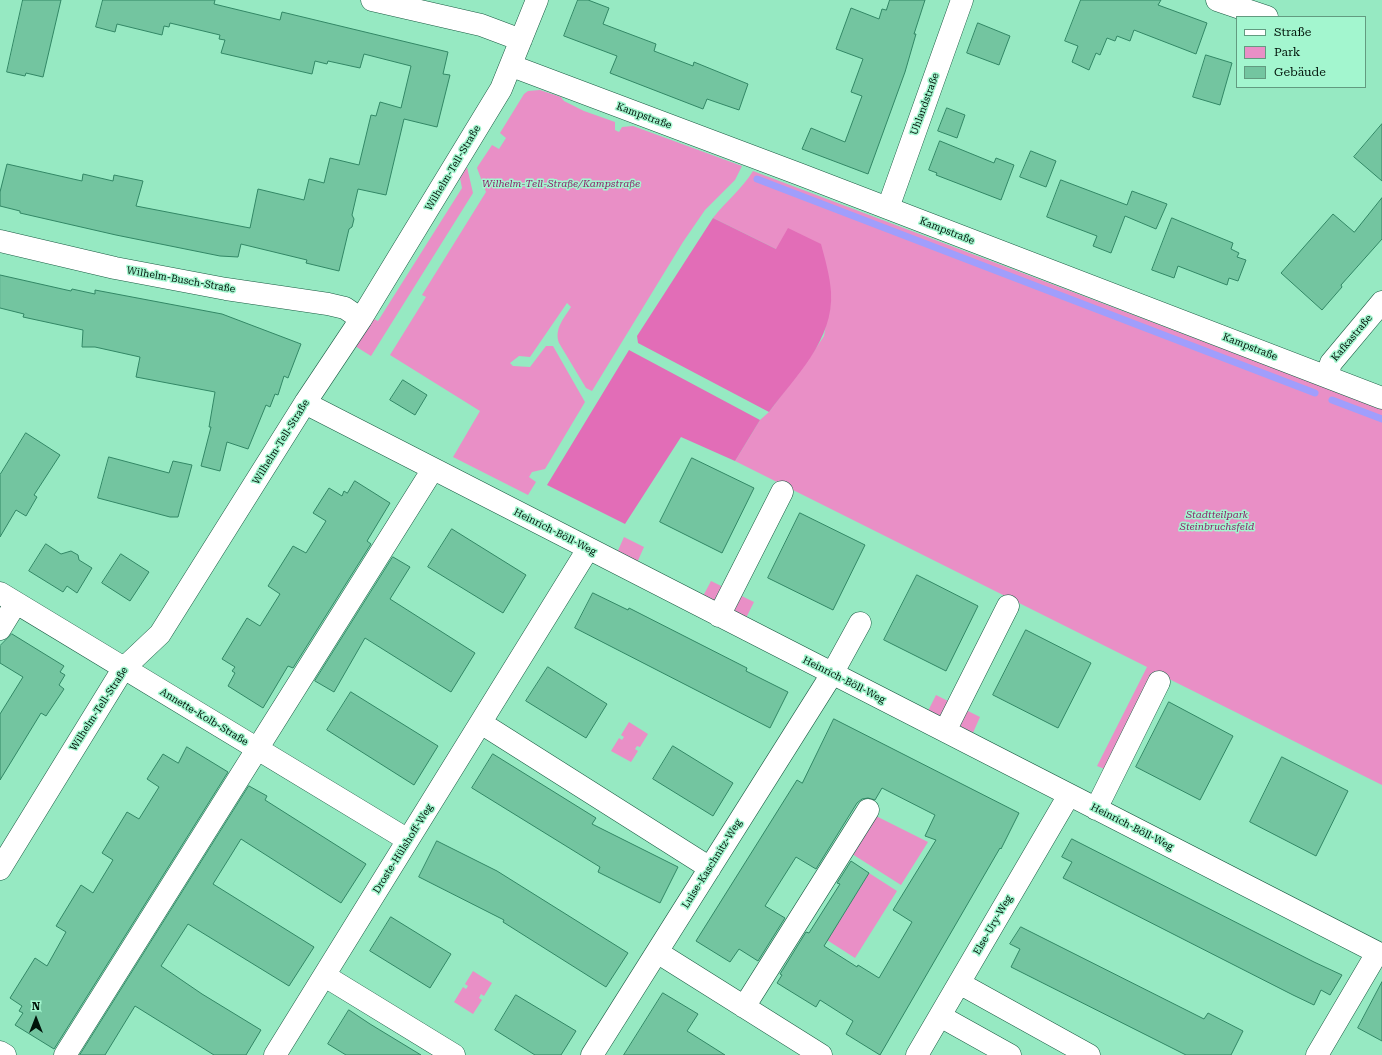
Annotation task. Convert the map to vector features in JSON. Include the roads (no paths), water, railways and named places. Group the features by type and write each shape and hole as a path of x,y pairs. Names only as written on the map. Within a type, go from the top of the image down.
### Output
{"street":[{"path":"372,0 481,25 521,40"},
{"name":"Wilhelm-Tell-Straße","path":"0,869 123,669 160,634 305,403 361,319 501,89 512,66 537,0"},
{"name":"Uhlandstraße","path":"888,208 962,0"},
{"path":"1217,0 1264,16"},
{"name":"Kampstraße","path":"512,66 888,208 1382,398"},
{"name":"Wilhelm-Busch-Straße","path":"0,241 115,268 226,289 328,304 345,308 361,319"},
{"name":"Kafkastraße","path":"1327,376 1331,363 1382,302"},
{"name":"Heinrich-Böll-Weg","path":"305,403 1380,954"},
{"path":"65,1055 433,469"},
{"path":"719,616 782,492"},
{"name":"Droste-Hülshoff-Weg","path":"275,1055 588,548"},
{"path":"0,629 8,598"},
{"name":"Annette-Kolb-Straße","path":"8,598 123,669 166,693 408,840"},
{"path":"945,731 1008,606"},
{"name":"Luise-Kaschnitz-Weg","path":"592,1055 832,674 860,623"},
{"path":"1096,809 1159,682"},
{"path":"481,723 710,868"},
{"name":"Else-Ury-Weg","path":"917,1055 1069,795"},
{"path":"744,1007 868,810"},
{"path":"656,952 821,1055"},
{"path":"1317,1055 1380,954"},
{"path":"325,976 454,1055"},
{"path":"960,983 1089,1055"},
{"path":"940,1016 1010,1055"},
{"path":"0,1052 5,1055"}],"waterway":[{"path":"757,179 1315,393"},
{"path":"1332,400 1382,419"}],"park label":[{"name":"Wilhelm-Tell-Straße/Kampstraße","path":"561,184"},
{"name":"Stadtteilpark Steinbruchsfeld","path":"1217,520"}]}
